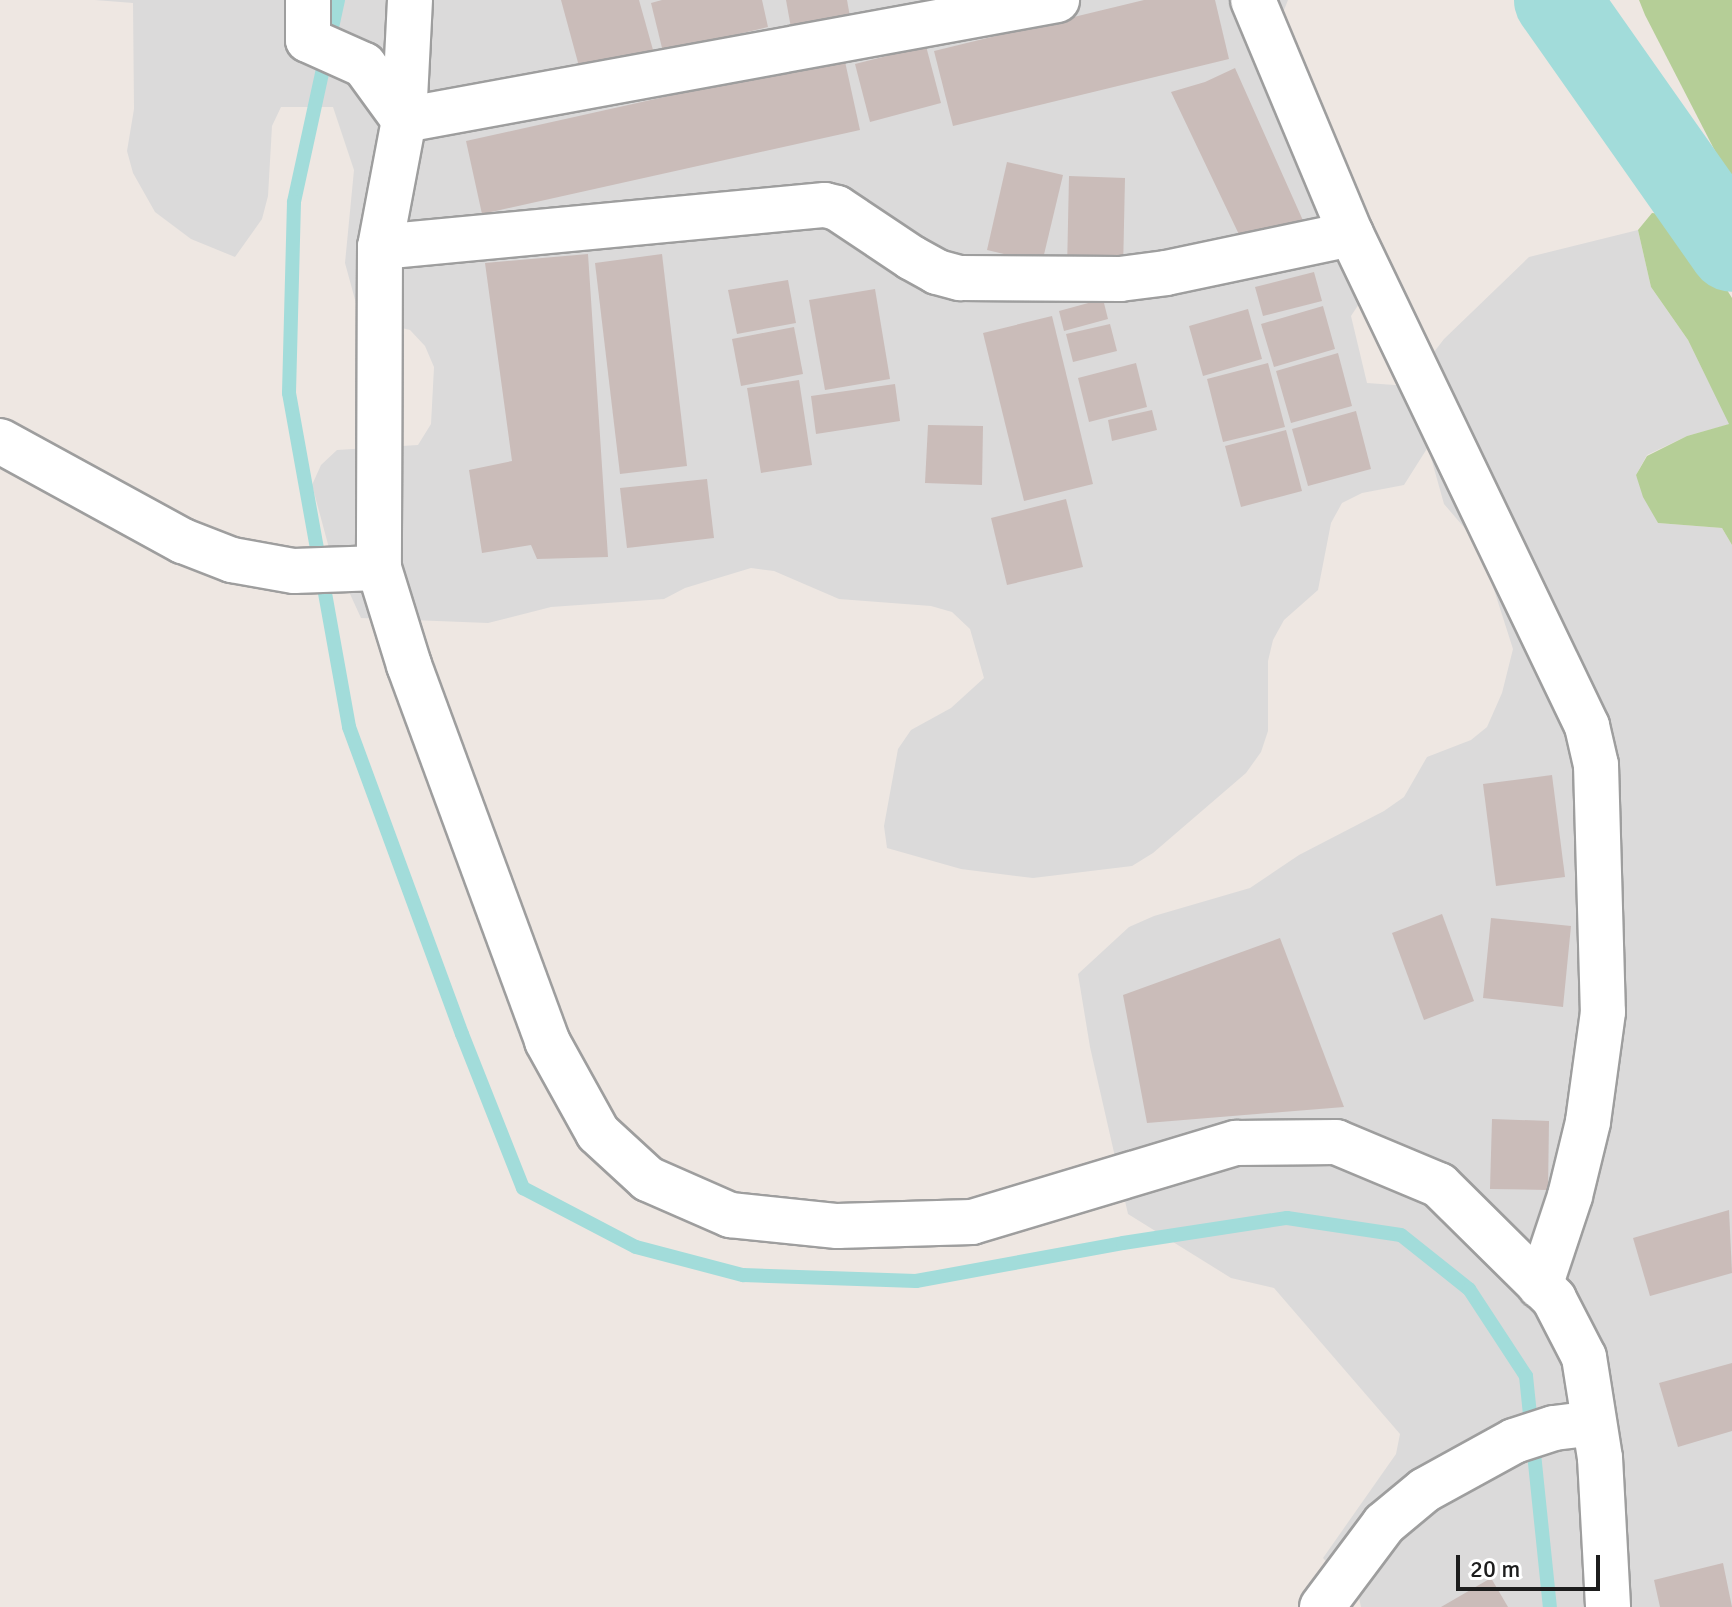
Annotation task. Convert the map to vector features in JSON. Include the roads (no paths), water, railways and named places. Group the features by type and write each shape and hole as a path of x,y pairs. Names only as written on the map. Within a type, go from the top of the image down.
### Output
{"street":[{"path":"410,0 404,120 380,247 365,569 409,665 547,1041 598,1133 648,1179 730,1215 837,1226 972,1222 1236,1143 1336,1142 1439,1185 1554,1299 1584,1357 1554,1430 1425,1490 1394,1516 1322,1607"},
{"path":"404,120 1057,0"},
{"path":"1253,0 1351,234 1587,726 1596,765 1603,1012 1588,1122 1570,1196 1540,1286"},
{"path":"308,20 364,65 404,120"},
{"path":"380,247 825,205 837,208 937,272 960,278 1120,279 1166,273 1351,234"},
{"path":"0,441 183,541 232,560 294,571 365,569"},
{"path":"1554,1430 1600,1458 1608,1607"}],"waterway":[{"path":"338,0 294,202 289,393 349,727 462,1034 523,1188 636,1247 743,1275 916,1281 1123,1243 1287,1218 1401,1235 1469,1289 1526,1376 1550,1607"},
{"path":"1557,0 1732,249"}]}
